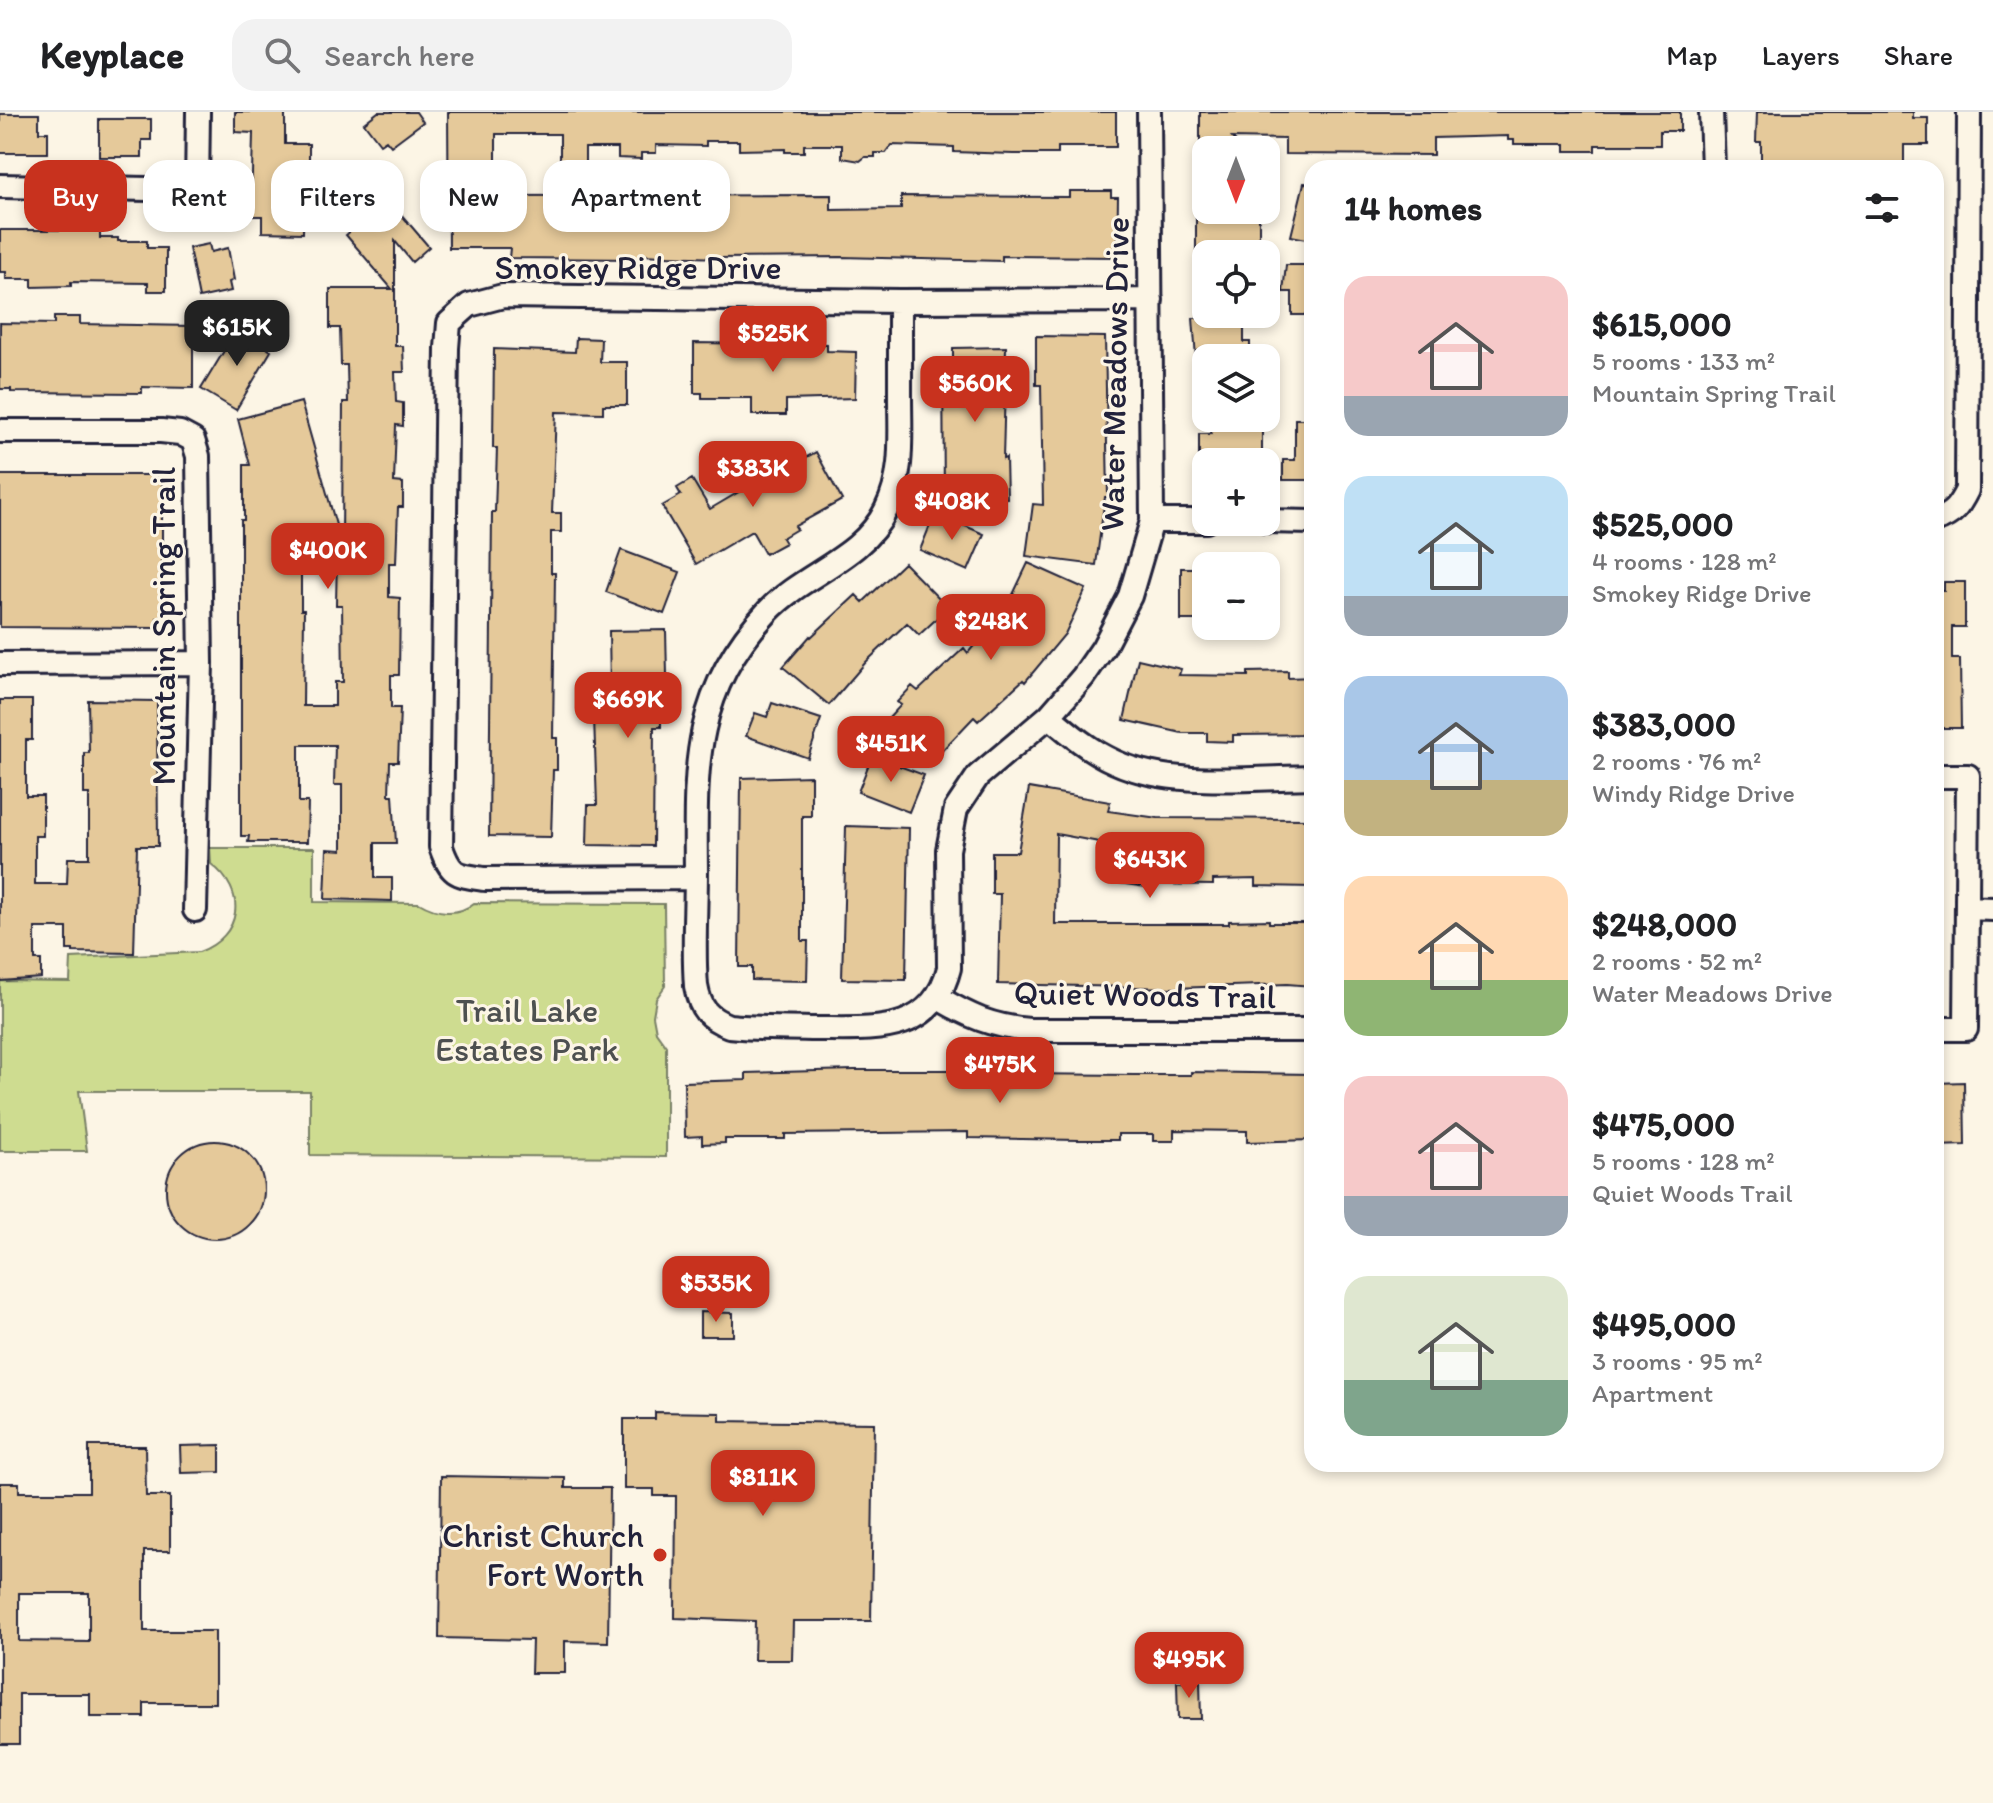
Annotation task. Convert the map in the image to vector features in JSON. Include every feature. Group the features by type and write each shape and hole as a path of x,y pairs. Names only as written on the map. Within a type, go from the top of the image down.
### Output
{"street":[{"path":"0,186 197,190 198,112"},
{"name":"Water Meadows Drive","path":"937,997 949,968 948,850 956,809 978,776 1049,716 1083,677 1117,624 1130,596 1152,521 1149,112"},
{"path":"1711,112 1713,160"},
{"path":"1944,516 1960,505 1967,490 1969,112"},
{"name":"Smokey Ridge Drive","path":"696,878 485,879 458,875 448,865 441,847 449,323 469,305 503,296 900,301 1151,300"},
{"path":"900,301 899,461 895,489 887,509 859,546 784,596 768,611 722,676 705,721 697,763 696,986 699,1003 709,1017 729,1026 750,1028 866,1029 893,1026 926,1010 937,997"},
{"name":"Mountain Spring Trail","path":"0,431 161,431 180,433 193,440 198,456 201,663 195,910"},
{"path":"1152,521 1192,521"},
{"path":"1280,521 1304,522"},
{"path":"0,664 201,663"},
{"path":"1049,716 1081,743 1146,773 1186,778 1304,777"},
{"path":"1944,776 1968,776 1966,1029 1944,1029"},
{"path":"1967,908 1993,909"},
{"name":"Quiet Woods Trail","path":"937,997 989,1024 1029,1030 1304,1030"}],"green space":[{"name":"Trail Lake Estates Park","path":"210,848 314,848 314,902 419,903 446,912 461,910 474,903 664,904 665,986 656,999 653,1016 656,1032 666,1046 666,1157 310,1155 310,1091 79,1091 87,1151 0,1151 0,981 70,982 71,958 199,952 213,945 231,925 235,900 223,875 211,864"}],"building":[{"path":"235,112 285,112 285,144 309,144 309,160 271,160 271,232 303,233 262,232 262,216 255,216 253,133 235,132"},
{"path":"378,112 416,112 423,122 391,146 386,140 380,144 364,123"},
{"path":"448,112 1116,112 1116,147 1058,147 1058,154 954,152 954,147 892,145 886,153 875,153 875,157 865,157 860,161 842,158 842,145 804,145 804,152 785,152 785,149 739,150 739,141 706,141 706,146 656,145 656,153 641,153 641,159 618,158 618,148 585,148 585,160 560,160 560,134 496,134 496,160 448,160"},
{"path":"1200,112 1680,112 1680,131 1660,131 1660,145 1595,145 1595,151 1565,151 1565,144 1514,144 1508,136 1433,138 1433,155 1285,154 1285,139 1280,139 1280,136 1200,136"},
{"path":"1757,112 1913,112 1913,118 1928,118 1928,145 1904,145 1904,160 1761,160 1761,142 1756,142"},
{"path":"0,114 39,114 39,132 48,132 48,153 0,153"},
{"path":"99,119 151,119 151,140 142,140 142,157 99,157"},
{"path":"1304,183 1304,238 1291,236"},
{"path":"1069,191 1111,191 1111,197 1118,197 1117,257 1002,256 1002,261 640,255 640,259 509,258 510,248 449,248 449,232 527,232 527,196 543,196 543,232 730,232 730,195 831,195 831,210 901,209 901,196 1069,197"},
{"path":"404,218 429,247 412,262 395,241 395,346 403,346 404,372 395,372 396,402 403,403 403,426 396,425 394,482 403,483 403,507 398,507 396,563 389,563 389,597 400,598 399,675 391,675 391,708 400,708 398,762 390,762 389,795 393,795 396,843 375,843 375,878 392,878 392,901 325,899 327,849 342,850 342,785 334,785 335,745 299,745 299,802 308,802 307,842 248,842 249,836 241,836 241,520 244,520 244,465 250,465 238,419 301,402 342,546 343,402 348,402 347,365 341,365 340,328 330,328 330,289 392,289 346,235 350,232 404,232","holes":["301,554 337,554 336,605 342,605 343,682 335,682 335,706 303,706"]},
{"path":"1196,224 1259,224 1259,240 1196,240"},
{"path":"0,230 100,232 100,238 147,241 147,248 166,248 166,291 148,291 148,283 71,282 71,286 32,287 32,279 6,279 6,272 0,272"},
{"path":"209,244 211,252 228,248 234,280 229,282 231,291 199,298 189,248"},
{"path":"1286,265 1304,265 1304,315 1292,315 1292,292 1283,292"},
{"path":"54,317 80,317 80,324 193,326 193,388 142,387 142,393 11,392 11,389 0,389 0,323 54,324"},
{"path":"1194,328 1244,328 1244,342 1250,342 1250,344 1195,344"},
{"path":"245,329 271,345 268,349 271,351 236,410 201,389 236,331 242,334"},
{"path":"1036,336 1105,337 1108,497 1105,497 1096,565 1026,556 1033,504 1043,505 1041,385 1036,385"},
{"path":"576,338 601,339 600,362 627,362 627,405 603,405 603,413 556,412 552,513 561,513 561,532 551,532 551,573 555,573 553,738 557,738 557,770 553,770 551,837 489,836 492,512 495,512 497,448 493,448 494,349 575,352"},
{"path":"694,343 827,344 827,351 856,352 855,398 786,400 786,415 752,415 752,398 702,398 702,393 694,393"},
{"path":"1006,347 1003,459 1006,458 1007,498 944,500 943,362 953,362 953,348"},
{"path":"1295,419 1304,419 1304,480 1283,480 1283,460 1295,460"},
{"path":"1262,432 1262,448 1199,448 1199,434"},
{"path":"816,452 842,500 795,526 797,529 782,538 785,543 765,554 752,531 696,564 662,506 681,495 677,488 692,479 710,509 766,476"},
{"path":"0,475 162,475 162,618 157,618 157,628 0,627"},
{"path":"935,513 984,534 968,571 920,550"},
{"path":"621,550 680,572 664,614 606,592"},
{"path":"904,563 948,608 919,635 907,623 866,662 829,705 783,667 810,636 856,595 863,602"},
{"path":"1028,563 1086,589 1065,634 1025,682 1023,680 978,721 974,717 933,760 889,718 901,705 897,702 912,686 918,691 964,648 968,653 1009,603"},
{"path":"1181,568 1192,568 1192,620 1181,620"},
{"path":"1944,582 1965,582 1965,627 1952,627 1952,659 1960,659 1961,728 1944,728"},
{"path":"666,630 667,676 661,676 661,727 654,727 653,846 587,845 588,805 597,805 593,688 610,688 609,631"},
{"path":"1138,659 1181,669 1179,675 1248,676 1248,672 1288,671 1288,678 1304,677 1304,734 1233,735 1233,742 1207,741 1207,733 1182,733 1124,720"},
{"path":"0,700 32,700 32,740 26,740 26,796 43,796 43,836 35,836 35,884 67,884 68,858 89,858 89,794 84,794 84,753 89,753 88,700 157,701 158,846 137,846 134,953 73,952 67,950 67,928 35,928 35,960 41,960 41,978 0,981"},
{"path":"772,703 821,719 808,758 746,736 755,713 767,717"},
{"path":"872,756 924,775 909,812 858,792"},
{"path":"811,776 811,816 802,816 802,941 808,941 807,981 752,980 752,967 739,967 741,778"},
{"path":"1029,788 1110,802 1108,811 1158,818 1304,819 1304,887 1256,886 1256,879 1213,880 1213,885 1146,884 1145,887 1104,881 1110,844 1056,834 1055,924 1229,924 1229,921 1269,920 1269,923 1304,923 1304,985 1174,988 998,984 1000,894 992,894 992,852 1018,852"},
{"path":"846,826 909,828 906,980 842,979"},
{"path":"954,1070 1009,1074 1304,1074 1304,1140 1247,1142 1247,1131 1174,1130 1174,1141 1153,1141 1153,1134 1118,1134 1118,1140 1079,1140 968,1138 968,1132 785,1134 785,1139 725,1139 725,1143 702,1144 702,1136 685,1137 684,1082 746,1080 746,1073"},
{"path":"1964,1082 1965,1145 1944,1146 1944,1083"},
{"path":"215,1141 242,1149 256,1163 264,1190 256,1217 242,1231 215,1239 188,1231 174,1217 166,1190 174,1163 188,1149"},
{"path":"700,1312 733,1313 733,1336 700,1336"},
{"path":"655,1412 720,1413 720,1421 874,1423 871,1621 793,1621 792,1660 754,1660 755,1621 675,1618 676,1496 654,1496 654,1489 624,1489 624,1419 655,1419"},
{"path":"220,1445 220,1472 181,1473 180,1446"},
{"path":"89,1446 145,1446 146,1496 170,1496 170,1551 144,1551 144,1631 215,1631 215,1703 144,1703 144,1717 90,1717 90,1694 19,1694 19,1744 0,1744 0,1483 19,1483 19,1492 89,1492","holes":["19,1593 89,1593 89,1642 19,1641"]},
{"path":"441,1476 565,1478 565,1488 610,1488 608,1642 565,1641 565,1673 531,1673 532,1640 439,1638"},
{"path":"1177,1682 1200,1682 1201,1719 1178,1719"}],"place":[{"name":"Christ Church Fort Worth","path":"660,1555"}]}
